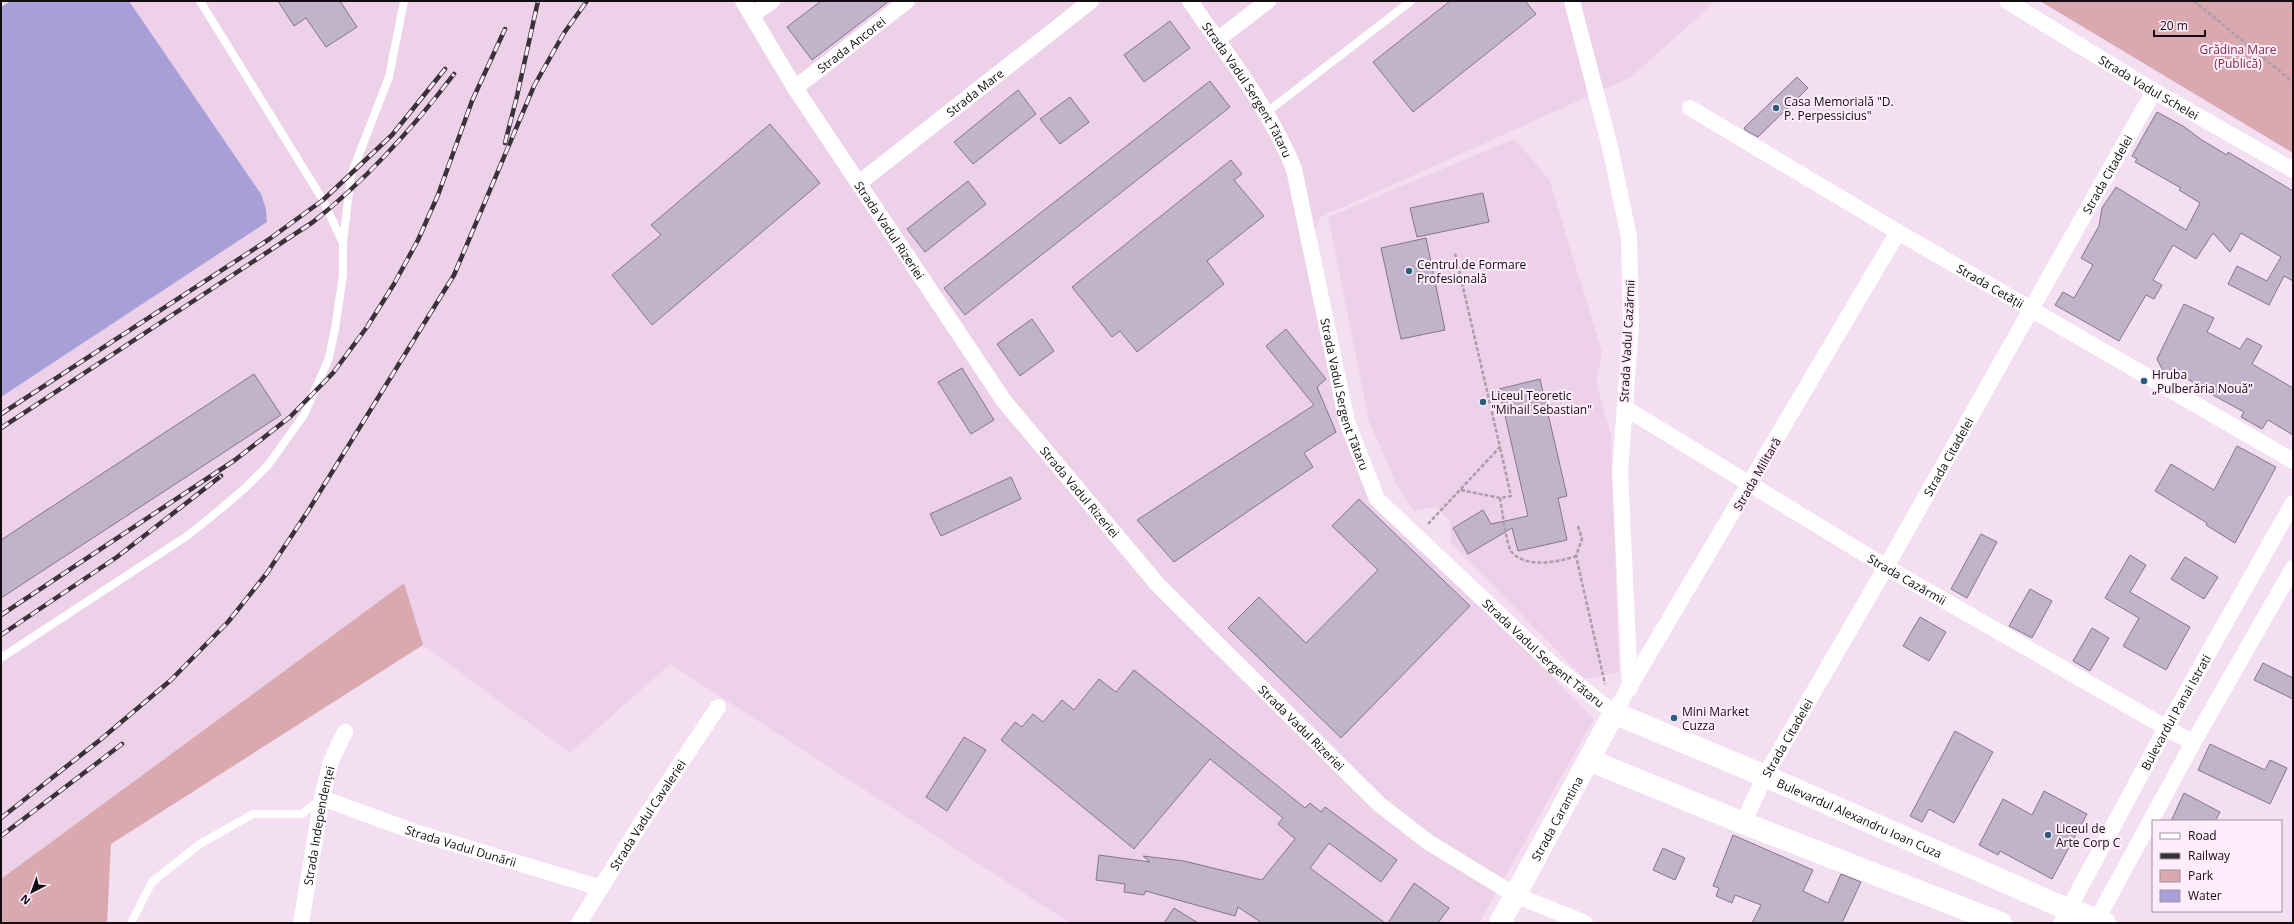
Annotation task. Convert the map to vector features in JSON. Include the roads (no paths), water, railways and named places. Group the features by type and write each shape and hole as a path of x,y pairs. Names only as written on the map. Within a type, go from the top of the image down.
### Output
{"main road":[{"name":"Strada Carantina","path":"1500,923 1614,713"},
{"name":"Bulevardul Alexandru Ioan Cuza","path":"1614,713 1765,776 2065,916 2099,922"},
{"path":"1589,760 1743,823 2001,923"}],"street":[{"name":"Strada Vadul Rizeriei","path":"743,1 795,88 1004,401 1158,585 1379,804 1428,842 1515,895 1586,923"},
{"path":"752,15 772,1"},
{"name":"Strada Ancorei","path":"795,88 907,1"},
{"name":"Strada Mare","path":"859,183 1091,1"},
{"name":"Strada Vadul Sergent Tătaru","path":"1190,1 1267,112 1283,141 1294,169 1347,422 1377,499 1554,666 1614,713"},
{"path":"1217,40 1268,1"},
{"name":"Strada Vadul Cazărmii","path":"1572,1 1610,147 1629,237 1631,324 1620,471 1630,688"},
{"name":"Strada Vadul Schelei","path":"2007,1 2154,90 2293,170"},
{"name":"Strada Citadelei","path":"1743,823 1765,776 1886,567 2154,90"},
{"name":"Strada Cetății","path":"1690,108 1898,232 2293,460"},
{"name":"Strada Militară","path":"1614,713 1750,486 1898,232"},
{"name":"Strada Cazărmii","path":"1625,408 1750,486 1886,567 2193,743"},
{"name":"Bulevardul Panai Istrati","path":"2065,916 2166,728 2293,503"},
{"path":"2153,820 2193,743 2293,568"},
{"name":"Strada Vadul Cavaleriei","path":"579,923 643,820 718,707"},
{"name":"Strada Independenței","path":"302,923 322,798 331,761 345,732"},
{"name":"Strada Vadul Dunării","path":"322,798 415,832 601,888"},
{"path":"2099,922 2152,821"}],"lane":[{"path":"200,1 323,200 343,242"},
{"path":"1,658 186,536 245,488 272,459 304,415 328,358 341,300 343,242 351,176 389,77 404,1"},
{"path":"1267,112 1411,1"},
{"path":"131,923 152,882 200,844 253,814 302,814 322,798"}],"water":[{"path":"11,1 129,1 261,194 266,209 267,222 1,397 1,7"}],"railway":[{"path":"505,143 538,1"},
{"path":"1,818 100,740 171,680 228,622 267,573 308,511 454,275 534,86 564,33 587,1"},
{"path":"1,615 235,460 290,417 333,373 367,327 394,284 418,240 438,195 472,101 505,29"},
{"path":"1,414 268,240 323,200 392,135 445,69"},
{"path":"1,428 313,222 333,206 370,171 422,114 454,74"},
{"path":"1,635 117,557 221,476"},
{"path":"1,836 122,744"}],"place":[{"name":"Casa Memorială \"D. P. Perpessicius\"","path":"1776,108"},
{"name":"Centrul de Formare Profesională","path":"1409,271"},
{"name":"Hruba „Pulberăria Nouă”","path":"2144,381"},
{"name":"Liceul Teoretic \"Mihail Sebastian\"","path":"1483,402"},
{"name":"Mini Market Cuzza","path":"1674,718"},
{"name":"Liceul de Arte Corp C","path":"2048,835"}],"park label":[{"name":"Grădina Mare (Publică)","path":"2238,56"}]}
